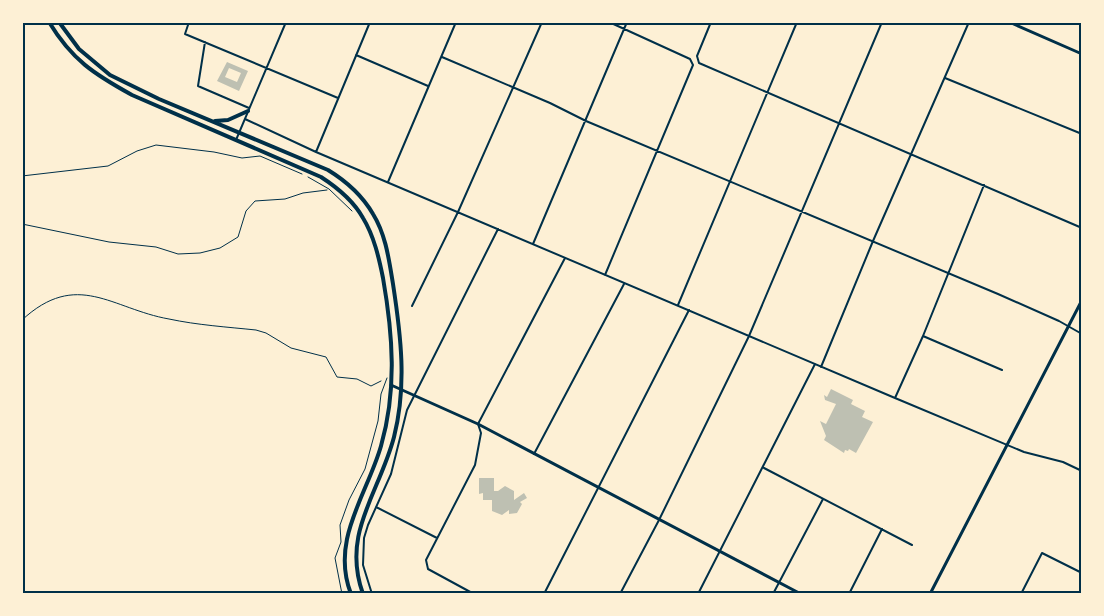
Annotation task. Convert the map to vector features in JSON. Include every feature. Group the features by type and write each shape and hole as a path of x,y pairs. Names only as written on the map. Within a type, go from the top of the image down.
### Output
{"main road":[{"path":"49,22 58,37 87,69 132,95 321,177 351,200 364,218 379,259 389,311 393,354 391,385 381,445 348,532 345,557 351,594"},
{"path":"59,22 79,49 110,75 134,88 307,160 339,176 359,195 373,214 387,249 402,346 402,390 391,445 383,471 358,532 356,571 363,594"},
{"path":"214,121 228,120 249,109"}],"street":[{"path":"189,22 185,34 338,98"},
{"path":"236,140 286,22"},
{"path":"316,152 370,22"},
{"path":"388,182 456,22"},
{"path":"412,306 459,212 542,22"},
{"path":"605,275 693,65 690,59 609,22"},
{"path":"533,244 627,22"},
{"path":"711,22 697,56 699,63 1082,228"},
{"path":"678,306 797,22"},
{"path":"620,594 749,336 882,22"},
{"path":"821,367 969,22"},
{"path":"1009,22 1082,54"},
{"path":"205,42 198,86 249,109"},
{"path":"356,55 428,86"},
{"path":"442,57 586,121 1059,321 1082,334"},
{"path":"945,78 1082,134"},
{"path":"245,119 316,152 821,367 1032,454 1064,462 1082,471"},
{"path":"895,398 923,336 984,185"},
{"path":"372,594 365,577 363,552 366,531 391,474 407,410 498,229"},
{"path":"474,594 428,569 426,560 475,465 481,434 478,424 565,258"},
{"path":"534,454 624,283"},
{"path":"930,594 1082,300"},
{"path":"544,594 689,310"},
{"path":"923,336 1002,370"},
{"path":"698,594 815,364"},
{"path":"391,385 478,424 801,594"},
{"path":"764,468 912,545"},
{"path":"773,594 823,499"},
{"path":"376,507 436,538"},
{"path":"849,594 882,529"},
{"path":"1021,594 1042,553 1082,573"}],"path":[{"path":"22,176 108,166 156,145 242,158 260,156 307,176 329,189 355,213"},
{"path":"22,224 109,242 156,247 178,254 200,253 220,248 238,237 246,211 255,201 285,199 303,193 329,189"},
{"path":"22,320 52,301 70,295 90,294 167,319 256,330 266,333 291,348 326,357 337,376 357,379 371,386 381,381"},
{"path":"342,594 335,558 341,542 340,525 365,470 380,412 381,394 389,375"}],"building":[{"path":"227,62 248,71 239,91 217,81","holes":["229,68 241,73 237,82 225,77"]},
{"path":"831,389 853,400 851,404 865,411 862,417 873,422 856,453 849,449 844,453 824,440 826,436 820,421 826,424 836,404 825,400 824,395 827,397"},
{"path":"479,478 494,478 494,491 505,486 514,491 514,500 524,493 527,498 520,502 522,504 517,513 509,514 509,510 502,515 492,511 492,500 483,500 483,493 479,494"}]}
